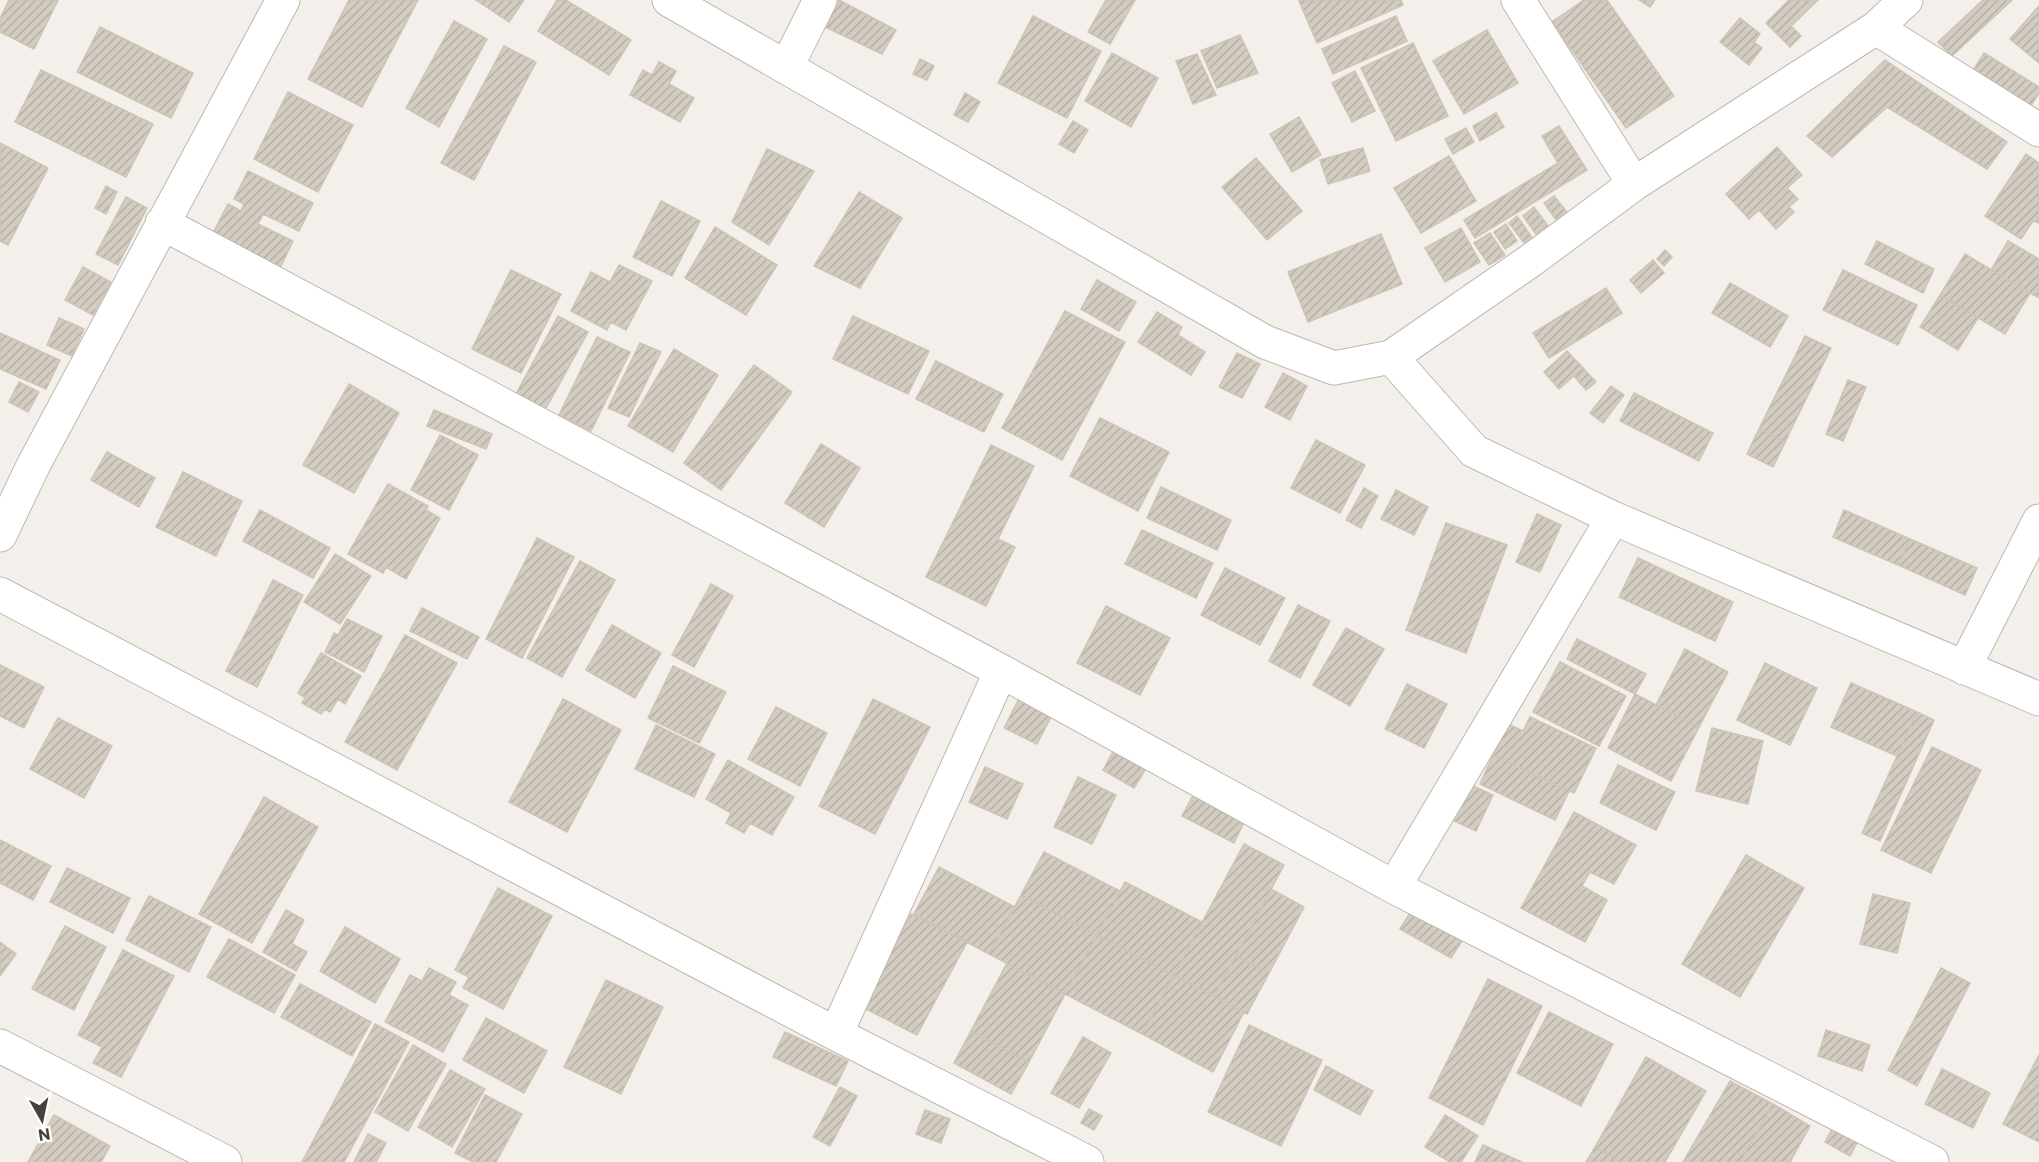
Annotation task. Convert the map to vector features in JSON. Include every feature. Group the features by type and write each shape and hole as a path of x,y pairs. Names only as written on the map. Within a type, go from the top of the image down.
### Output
{"street":[{"path":"0,535 34,464 283,0"},
{"path":"669,0 1265,342 1334,368 1391,357 1530,261 1634,184 1876,28 1906,0"},
{"path":"787,66 820,0"},
{"path":"1518,0 1634,184"},
{"path":"1876,28 2039,130"},
{"path":"162,223 1001,671 1394,887 1932,1162"},
{"path":"1391,357 1474,451 1613,518 2039,699"},
{"path":"1394,887 1613,518"},
{"path":"1964,668 2039,521"},
{"path":"0,594 836,1034 1087,1162"},
{"path":"836,1034 1001,671"},
{"path":"0,1046 225,1162"}],"building":[{"path":"9,0 58,0 34,49 0,32 0,19"},
{"path":"349,0 418,0 362,107 308,79"},
{"path":"476,0 524,0 509,22"},
{"path":"557,0 566,0 631,40 609,75 538,31"},
{"path":"839,0 896,30 882,54 825,27"},
{"path":"1106,0 1135,0 1110,44 1088,32"},
{"path":"1401,0 1403,5 1317,43 1299,1"},
{"path":"1584,0 1607,0 1674,96 1626,128 1552,22"},
{"path":"1639,0 1655,0 1650,7"},
{"path":"1789,0 1818,0 1791,26 1801,36 1790,47 1766,23"},
{"path":"1983,0 2012,0 1952,56 1938,42"},
{"path":"2039,6 2039,63 2010,39"},
{"path":"1033,16 1101,51 1067,118 998,83"},
{"path":"1396,16 1407,41 1333,74 1322,49"},
{"path":"1740,18 1760,34 1754,42 1762,48 1749,65 1720,42"},
{"path":"454,21 487,39 439,127 406,108"},
{"path":"100,27 193,73 171,118 77,72"},
{"path":"1487,30 1518,83 1464,114 1433,61"},
{"path":"1240,35 1258,73 1217,88 1201,51"},
{"path":"1413,43 1448,116 1396,141 1361,68"},
{"path":"504,46 536,62 474,180 441,163"},
{"path":"1112,53 1158,78 1131,127 1085,101"},
{"path":"1984,53 2039,87 2039,93 2030,107 1972,72"},
{"path":"1197,54 1216,95 1193,104 1176,61"},
{"path":"920,59 934,66 927,80 913,74"},
{"path":"1885,60 2007,142 1987,169 1887,107 1832,157 1807,136"},
{"path":"659,62 676,71 669,84 694,98 680,122 630,95 643,70 652,75"},
{"path":"41,70 153,124 126,177 15,122"},
{"path":"1355,71 1375,111 1352,122 1332,83"},
{"path":"288,92 353,125 318,192 254,159"},
{"path":"965,93 980,102 968,122 954,115"},
{"path":"1496,113 1504,127 1480,141 1473,126"},
{"path":"1299,117 1321,155 1292,172 1270,134"},
{"path":"1073,121 1088,130 1074,153 1059,144"},
{"path":"1559,126 1587,170 1475,238 1464,220 1558,163 1542,136"},
{"path":"1466,128 1474,142 1453,154 1445,139"},
{"path":"0,143 48,168 8,245 0,241"},
{"path":"1777,147 1802,175 1787,188 1798,199 1789,207 1794,212 1776,229 1759,210 1749,219 1726,194"},
{"path":"1363,148 1370,171 1328,184 1320,160"},
{"path":"767,149 814,171 769,245 732,222"},
{"path":"2026,154 2039,163 2039,223 2033,221 2021,239 1985,216"},
{"path":"1449,156 1476,201 1421,233 1394,188"},
{"path":"1256,158 1302,211 1267,240 1222,187"},
{"path":"248,171 313,203 299,231 263,214 258,224 293,241 279,270 211,237 228,204 241,211 244,204 234,199"},
{"path":"106,186 117,192 106,214 95,208"},
{"path":"859,192 902,218 860,288 814,266"},
{"path":"1554,196 1567,212 1556,220 1544,203"},
{"path":"126,197 147,208 118,265 96,254"},
{"path":"661,201 700,221 672,276 633,257"},
{"path":"1534,207 1548,226 1536,234 1523,216"},
{"path":"1517,216 1533,239 1525,244 1509,223"},
{"path":"1506,224 1517,241 1505,249 1494,232"},
{"path":"715,227 777,265 746,315 685,278"},
{"path":"1461,228 1480,262 1445,282 1425,248"},
{"path":"1490,233 1505,255 1489,265 1474,243"},
{"path":"1381,234 1402,284 1308,322 1288,272"},
{"path":"1877,241 1934,269 1923,293 1865,264"},
{"path":"2008,241 2039,259 2039,298 1991,270"},
{"path":"1665,250 1672,257 1664,266 1657,259"},
{"path":"1965,254 2030,293 2005,334 1940,295"},
{"path":"1653,260 1664,273 1641,293 1630,280"},
{"path":"619,265 652,281 626,330 611,322 607,330 571,311 591,272 610,282"},
{"path":"83,267 111,282 93,315 65,300"},
{"path":"511,270 561,294 521,373 472,349"},
{"path":"1843,270 1917,305 1898,345 1823,310"},
{"path":"1097,280 1136,302 1119,331 1081,309"},
{"path":"1730,283 1788,316 1770,347 1712,313"},
{"path":"1606,288 1622,313 1549,358 1533,333"},
{"path":"1940,295 1978,318 1958,350 1920,327"},
{"path":"1065,311 1125,342 1062,460 1002,428"},
{"path":"1157,312 1182,327 1178,335 1205,352 1191,375 1138,342"},
{"path":"558,316 588,332 545,410 516,394"},
{"path":"853,316 929,351 908,394 833,359"},
{"path":"59,318 84,329 72,356 47,345"},
{"path":"0,333 60,360 46,389 0,369"},
{"path":"1805,336 1831,348 1785,442 1759,429"},
{"path":"597,337 630,352 591,431 559,415"},
{"path":"640,343 661,352 629,417 608,408"},
{"path":"674,349 718,375 673,452 628,426"},
{"path":"1567,351 1583,368 1559,389 1544,372"},
{"path":"1237,353 1260,364 1242,398 1219,387"},
{"path":"936,361 1003,394 984,432 916,399"},
{"path":"754,365 792,392 721,490 684,463"},
{"path":"1583,368 1596,382 1586,390 1574,376"},
{"path":"1283,373 1307,386 1290,420 1265,407"},
{"path":"1848,380 1866,387 1843,441 1826,434"},
{"path":"19,382 39,392 28,412 9,402"},
{"path":"349,384 399,413 354,493 303,465"},
{"path":"1611,386 1624,395 1603,423 1590,413"},
{"path":"1634,393 1713,433 1699,461 1620,421"},
{"path":"434,410 492,434 486,449 427,426"},
{"path":"1100,418 1169,452 1138,511 1070,476"},
{"path":"1759,429 1785,442 1773,467 1747,454"},
{"path":"440,435 478,455 449,510 411,490"},
{"path":"1316,440 1365,465 1340,513 1291,488"},
{"path":"821,444 860,468 824,527 785,503"},
{"path":"991,445 1034,466 998,539 1015,547 986,606 926,577"},
{"path":"107,452 155,478 139,507 91,480"},
{"path":"183,472 242,501 216,556 156,527"},
{"path":"388,484 428,506 426,510 440,518 406,579 386,567 383,573 348,554"},
{"path":"1161,487 1231,520 1217,550 1147,518"},
{"path":"1364,488 1378,496 1361,528 1346,520"},
{"path":"1396,490 1428,507 1414,535 1381,519"},
{"path":"260,510 330,548 313,578 243,541"},
{"path":"1844,510 1910,539 1898,565 1833,537"},
{"path":"1537,514 1561,525 1540,572 1516,562"},
{"path":"1446,523 1507,545 1466,653 1406,630"},
{"path":"1142,530 1213,563 1196,598 1125,564"},
{"path":"537,538 574,557 522,658 486,639"},
{"path":"1910,539 1977,568 1965,595 1898,565"},
{"path":"335,554 371,576 340,624 304,602"},
{"path":"1638,558 1733,602 1715,641 1619,597"},
{"path":"580,561 615,580 562,677 527,658"},
{"path":"1225,568 1285,598 1260,645 1201,615"},
{"path":"273,580 303,595 257,687 226,671"},
{"path":"711,584 733,596 694,667 672,655"},
{"path":"1298,605 1330,621 1300,678 1269,661"},
{"path":"1106,606 1170,638 1140,695 1077,663"},
{"path":"422,608 479,637 467,659 410,631"},
{"path":"347,619 382,636 364,672 325,652 334,633 338,635"},
{"path":"612,625 661,653 635,698 586,670"},
{"path":"1346,628 1384,649 1350,706 1313,685"},
{"path":"405,635 457,663 397,770 345,742"},
{"path":"1577,639 1646,674 1635,694 1567,659"},
{"path":"1685,649 1728,672 1699,727 1656,705"},
{"path":"321,653 361,676 345,704 338,699 330,712 325,709 321,714 302,703 305,698 298,693"},
{"path":"1560,662 1626,696 1599,746 1533,712"},
{"path":"1765,663 1817,688 1790,745 1737,720"},
{"path":"0,665 44,687 24,728 0,716"},
{"path":"673,666 726,692 699,743 648,718"},
{"path":"1851,683 1917,712 1897,756 1831,727"},
{"path":"1407,684 1447,704 1424,748 1385,729"},
{"path":"1635,694 1699,727 1671,781 1608,748"},
{"path":"563,699 621,730 567,832 509,802"},
{"path":"873,699 930,727 875,834 819,806"},
{"path":"1019,699 1052,715 1037,744 1004,728"},
{"path":"776,707 827,733 800,786 748,759"},
{"path":"1917,712 1934,720 1880,841 1862,833"},
{"path":"1530,717 1596,748 1574,793 1493,755 1508,724 1523,731"},
{"path":"58,718 112,746 84,798 30,769"},
{"path":"656,725 715,754 694,797 635,769"},
{"path":"1712,728 1763,741 1748,804 1696,791"},
{"path":"1932,747 1981,770 1931,873 1881,850"},
{"path":"1115,748 1147,767 1134,788 1103,770"},
{"path":"1493,755 1569,791 1555,820 1480,784"},
{"path":"728,760 794,797 772,835 750,823 744,833 726,823 731,813 706,799"},
{"path":"1618,765 1675,792 1656,830 1600,803"},
{"path":"985,767 1023,784 1007,819 969,802"},
{"path":"1078,777 1116,795 1092,844 1054,827"},
{"path":"1469,784 1493,795 1476,831 1452,820"},
{"path":"1196,790 1247,816 1234,843 1182,816"},
{"path":"264,797 318,827 252,943 199,914"},
{"path":"1574,812 1636,845 1614,884 1590,872 1582,886 1607,900 1585,942 1521,908"},
{"path":"0,840 51,866 33,900 0,883"},
{"path":"1244,844 1284,865 1214,996 1174,975"},
{"path":"1044,852 1120,891 1097,935 1021,895"},
{"path":"1746,855 1804,888 1740,997 1682,964"},
{"path":"939,867 1015,907 989,954 914,914"},
{"path":"67,868 130,898 113,933 50,902"},
{"path":"1125,882 1202,922 1174,975 1097,935"},
{"path":"498,888 552,916 503,1009 463,988 469,977 455,970"},
{"path":"1271,889 1304,907 1269,973 1236,956"},
{"path":"1873,894 1910,903 1897,953 1860,944"},
{"path":"1021,895 1097,935 1065,994 989,954"},
{"path":"149,896 211,927 189,972 126,940"},
{"path":"286,910 304,920 292,944 307,952 296,971 263,952"},
{"path":"1411,911 1462,941 1451,958 1400,929"},
{"path":"911,914 967,942 917,1035 862,1007"},
{"path":"65,926 106,947 74,1010 32,989"},
{"path":"345,927 400,959 375,1003 320,971"},
{"path":"1097,935 1174,975 1142,1034 1065,994"},
{"path":"229,939 295,975 274,1013 207,977"},
{"path":"0,942 16,954 0,976"},
{"path":"123,950 174,976 121,1077 93,1063 102,1047 78,1035"},
{"path":"1236,956 1269,973 1247,1014 1214,996"},
{"path":"1007,963 1065,994 1029,1062 971,1031"},
{"path":"429,968 456,982 449,995 468,1005 443,1052 385,1022 410,975 422,981"},
{"path":"1941,968 1970,983 1917,1086 1888,1070"},
{"path":"1174,975 1244,1012 1213,1072 1142,1034"},
{"path":"1488,979 1542,1006 1483,1125 1429,1098"},
{"path":"606,980 663,1007 621,1094 564,1067"},
{"path":"300,984 371,1022 352,1056 281,1017"},
{"path":"1549,1012 1613,1044 1581,1106 1517,1073"},
{"path":"486,1018 547,1051 524,1093 463,1060"},
{"path":"375,1024 409,1042 344,1162 302,1162"},
{"path":"1249,1025 1322,1060 1281,1146 1208,1112"},
{"path":"1826,1030 1870,1045 1862,1071 1818,1056"},
{"path":"971,1031 1029,1062 1011,1094 954,1063"},
{"path":"785,1032 848,1061 836,1086 773,1057"},
{"path":"1083,1037 1111,1053 1079,1108 1051,1093"},
{"path":"413,1045 446,1064 408,1131 375,1112"},
{"path":"2039,1055 2039,1142 2003,1124"},
{"path":"1646,1057 1706,1091 1665,1162 1621,1162 1595,1147"},
{"path":"1326,1066 1373,1091 1360,1115 1314,1090"},
{"path":"1942,1069 1990,1093 1973,1128 1925,1104"},
{"path":"450,1070 485,1089 452,1147 418,1127"},
{"path":"1730,1081 1773,1104 1740,1162 1683,1162"},
{"path":"840,1087 857,1096 830,1146 813,1137"},
{"path":"485,1095 522,1114 496,1162 473,1162 455,1153"},
{"path":"1773,1104 1810,1126 1790,1162 1740,1162"},
{"path":"1089,1109 1102,1116 1094,1130 1081,1123"},
{"path":"925,1110 950,1119 941,1143 916,1134"},
{"path":"54,1115 110,1146 101,1162 28,1162"},
{"path":"1445,1115 1478,1136 1461,1162 1450,1162 1425,1147"},
{"path":"1835,1123 1860,1137 1850,1156 1825,1142"},
{"path":"368,1134 386,1143 376,1162 354,1162"},
{"path":"1483,1145 1522,1162 1475,1162"},
{"path":"1595,1147 1621,1162 1586,1162"}]}
